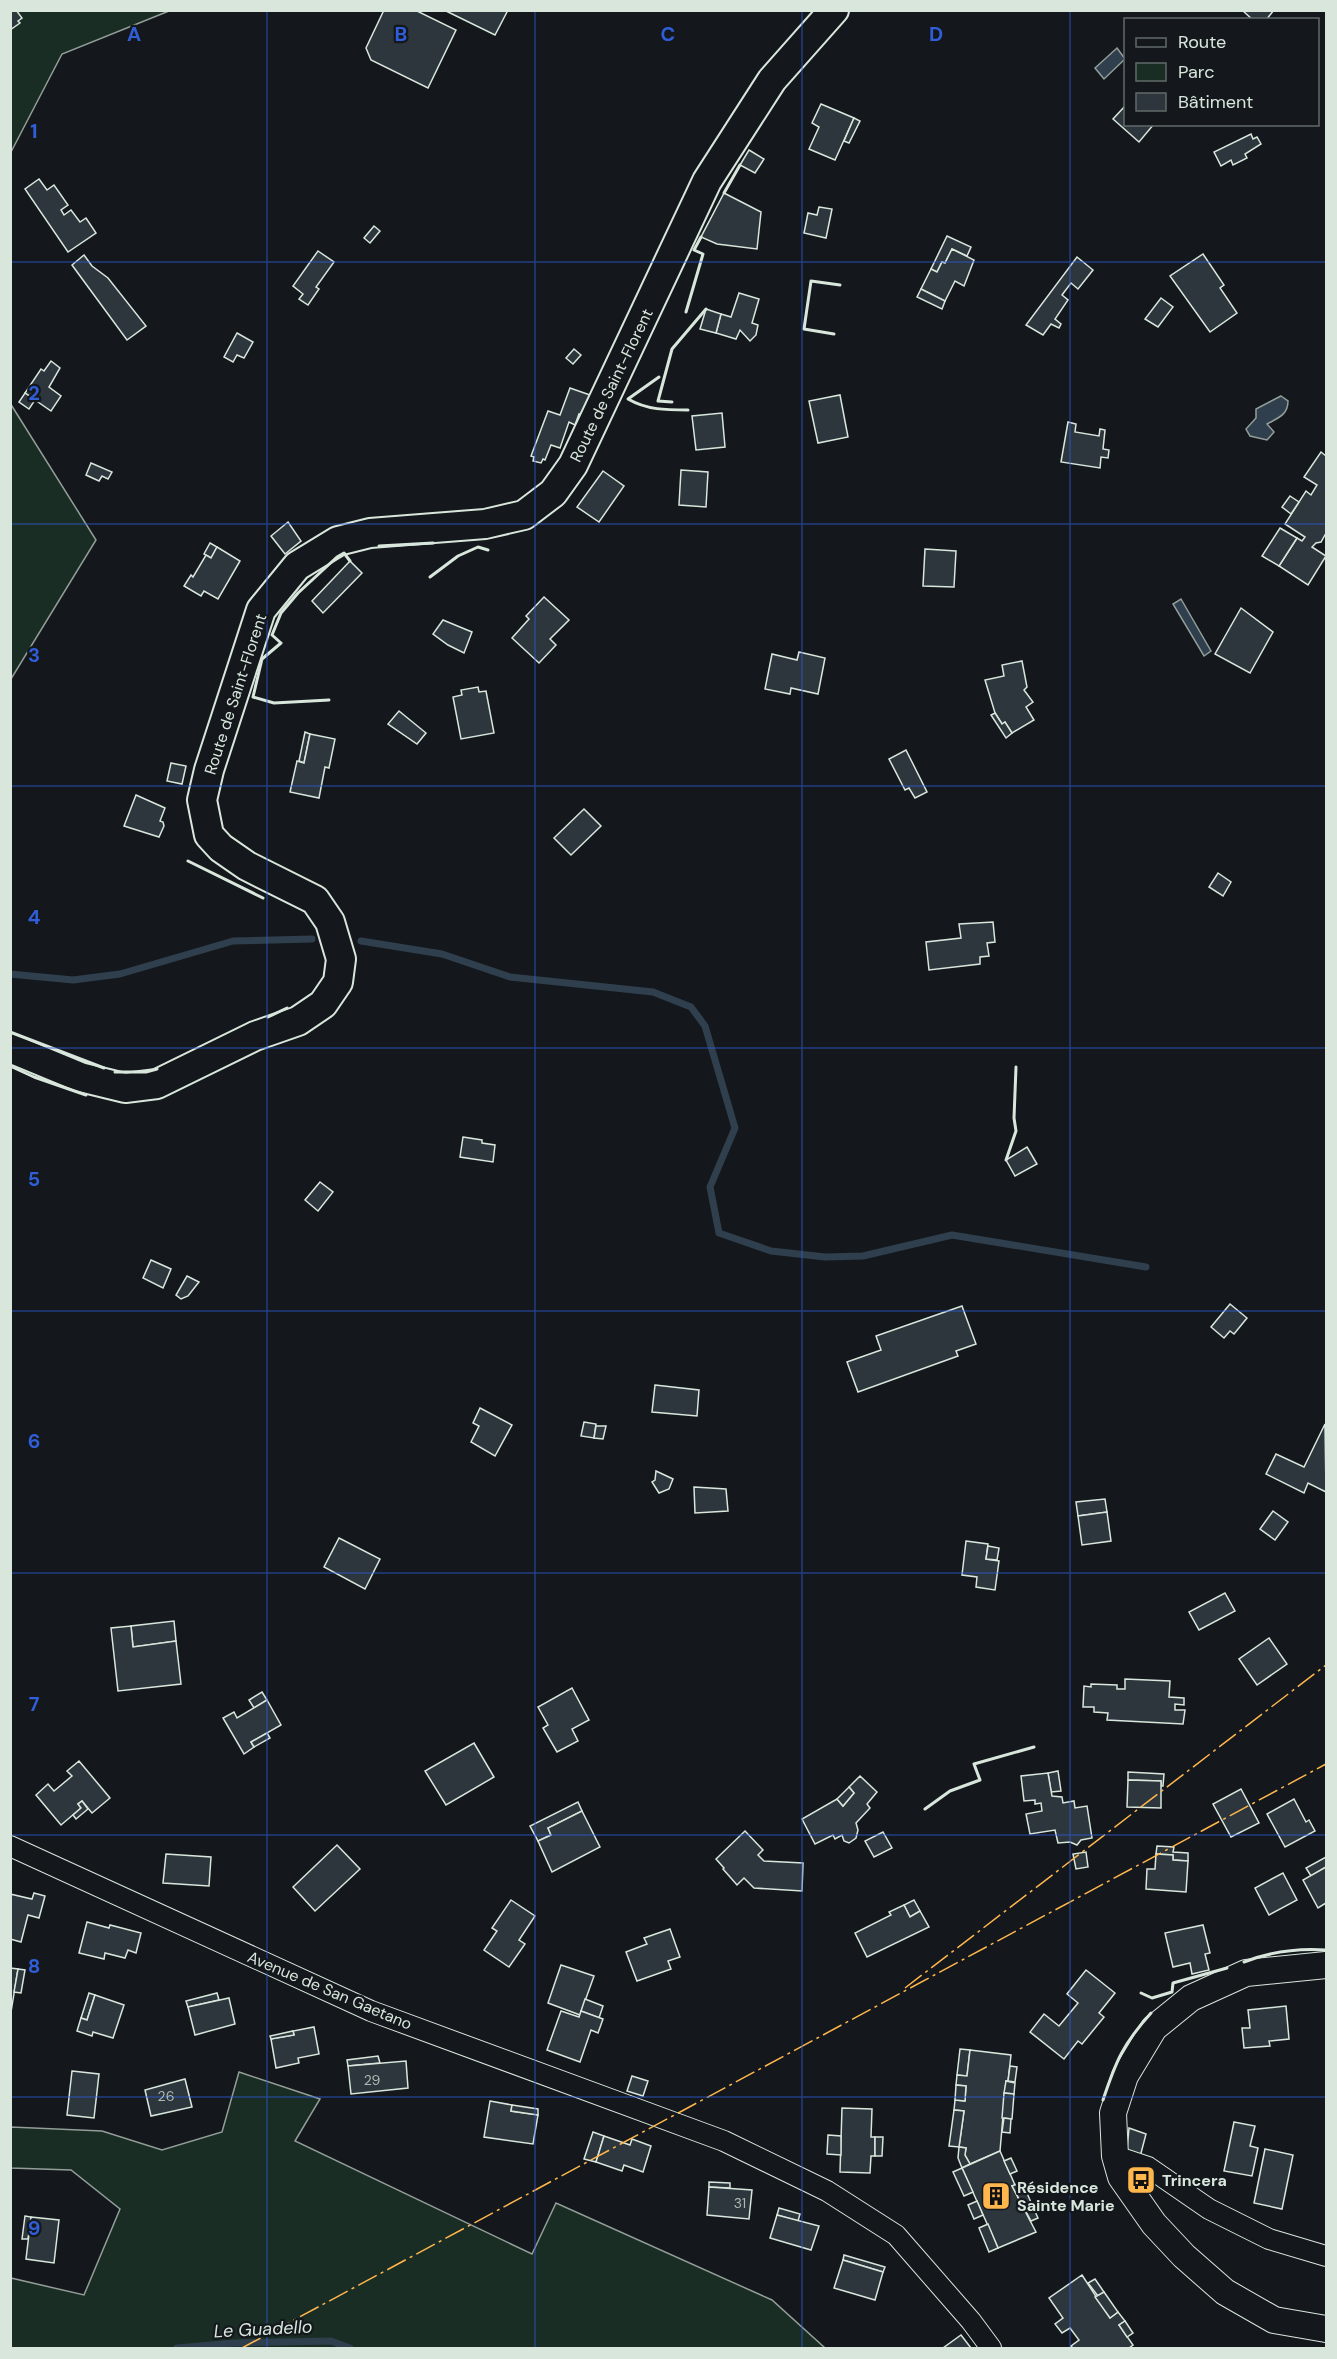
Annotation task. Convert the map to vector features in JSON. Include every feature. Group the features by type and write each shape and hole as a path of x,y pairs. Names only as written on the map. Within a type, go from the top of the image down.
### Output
{"main road":[{"name":"Route de Saint-Florent","path":"10,1048 80,1077 125,1088 157,1084 255,1036 298,1021 323,1004 338,982 341,959 330,922 315,900 248,866 221,848 209,835 202,800 209,770 261,610 297,566 338,541 370,532 485,524 524,515 553,493 573,465 707,181 772,80 834,10"}],"street":[{"name":"Avenue de San Gaetano","path":"10,1846 371,2011 724,2141 827,2191 896,2235 971,2321 991,2349"},
{"path":"1326,1965 1246,1973 1191,1998 1154,2028 1125,2076 1113,2113 1115,2156 1121,2177 1154,2224 1184,2256 1225,2292 1274,2320 1326,2329"},
{"path":"1115,2156 1148,2167 1209,2209 1269,2239 1326,2256"}],"green space":[{"path":"11,11 169,11 62,54 11,152"},
{"path":"10,403 96,540 11,679 10,679"},
{"path":"239,2072 320,2099 295,2141 532,2254 556,2203 772,2300 825,2348 11,2348 11,2278 84,2295 120,2209 71,2170 11,2168 11,2127 102,2131 162,2150 222,2132"}],"water":[{"path":"1117,48 1124,58 1104,79 1095,68"},
{"path":"1281,396 1288,401 1288,406 1282,416 1267,424 1274,432 1267,440 1250,436 1246,429 1256,418 1256,409"},
{"path":"1181,599 1211,651 1204,656 1173,604"}],"building":[{"path":"10,10 16,10 22,18 18,21 20,23 10,30"},
{"path":"384,10 415,10 456,30 428,88 371,60 366,48"},
{"path":"444,10 508,10 495,35"},
{"path":"1242,10 1274,10 1268,18 1251,18"},
{"path":"821,104 854,118 835,160 809,149 819,127 812,123"},
{"path":"1124,107 1124,126 1152,126 1139,142 1113,119"},
{"path":"854,118 860,121 849,143 844,141"},
{"path":"1251,134 1253,139 1257,137 1261,144 1245,154 1247,158 1233,165 1231,160 1221,166 1214,152"},
{"path":"749,150 764,159 755,173 740,165"},
{"path":"39,179 47,190 54,185 68,205 61,210 64,215 71,210 80,222 86,218 96,233 68,252 25,189"},
{"path":"724,193 761,212 757,249 717,244 701,237"},
{"path":"819,207 832,209 826,238 804,233 808,213 817,215"},
{"path":"374,226 380,231 370,243 364,238"},
{"path":"947,236 971,247 967,256 952,249 937,272 931,269"},
{"path":"952,249 974,260 964,286 955,281 945,301 921,289 931,269 937,272"},
{"path":"318,251 334,262 316,287 319,289 308,305 299,299 303,294 293,286"},
{"path":"1203,254 1224,285 1220,288 1237,313 1210,332 1170,276"},
{"path":"84,255 92,266 108,278 146,326 127,340 72,265"},
{"path":"1077,257 1093,270 1078,289 1071,283 1062,295 1068,300 1055,319 1061,324 1059,328 1051,324 1043,335 1026,325"},
{"path":"921,289 945,301 942,309 917,297"},
{"path":"739,293 759,299 752,323 758,325 756,335 750,341 740,330 736,339 716,333 721,314 731,317"},
{"path":"1161,298 1173,307 1158,327 1145,319"},
{"path":"706,309 721,314 716,333 700,329"},
{"path":"237,333 253,342 244,358 237,355 233,362 224,357"},
{"path":"574,349 581,355 573,364 566,358"},
{"path":"51,361 60,368 49,387 61,396 51,411 25,393 41,369 44,371"},
{"path":"570,388 590,395 583,415 579,414 575,425 569,422 560,448 551,445 545,460 543,459 541,463 533,461 534,457 531,456 548,411 560,415"},
{"path":"25,393 35,400 29,409 19,402"},
{"path":"840,395 848,437 818,443 809,401"},
{"path":"722,413 725,447 696,450 692,416"},
{"path":"1068,422 1076,424 1075,432 1099,436 1100,429 1105,430 1103,449 1109,450 1108,458 1101,457 1100,468 1061,462"},
{"path":"1321,452 1326,456 1326,536 1312,547 1326,556 1308,585 1279,566 1297,538 1302,541 1305,537 1285,524 1306,491 1311,495 1317,485 1304,477"},
{"path":"91,463 112,472 108,479 102,476 99,481 86,475"},
{"path":"681,470 708,472 706,507 679,505"},
{"path":"603,471 624,486 599,522 577,507"},
{"path":"1290,496 1299,502 1291,514 1282,507"},
{"path":"288,522 301,541 285,554 271,536"},
{"path":"1280,528 1297,538 1279,566 1262,556"},
{"path":"210,543 217,547 211,558 204,554"},
{"path":"217,547 240,561 218,599 204,591 201,596 184,586 191,575 193,577 206,555 211,558"},
{"path":"925,549 956,551 954,587 923,586"},
{"path":"350,561 362,573 323,613 312,601"},
{"path":"544,597 569,620 550,639 556,645 539,663 512,638 529,619 526,616"},
{"path":"1241,608 1273,632 1250,673 1215,654"},
{"path":"443,620 472,632 464,653 433,634"},
{"path":"799,652 825,658 818,694 791,688 790,694 765,689 772,654 797,660"},
{"path":"1022,661 1027,687 1024,690 1033,702 1026,707 1034,720 1012,733 995,713 985,680 1004,676 1002,665"},
{"path":"478,687 479,692 486,691 494,733 461,739 453,697 462,695 461,690"},
{"path":"399,711 426,733 417,744 388,724"},
{"path":"995,713 1012,733 1006,738 991,715"},
{"path":"305,732 310,734 304,763 299,761"},
{"path":"310,734 335,739 329,768 325,767 319,798 290,792 297,761 304,763"},
{"path":"906,750 927,792 915,798 909,788 905,790 889,759"},
{"path":"171,763 186,766 182,784 167,781"},
{"path":"136,795 165,808 160,821 164,826 159,837 124,826"},
{"path":"584,809 601,826 571,855 554,838"},
{"path":"1218,873 1231,882 1223,896 1209,887"},
{"path":"993,922 995,942 987,943 989,956 980,957 980,964 929,970 926,942 961,938 959,924"},
{"path":"463,1137 495,1145 493,1162 460,1157"},
{"path":"1027,1147 1037,1164 1015,1176 1006,1160"},
{"path":"320,1182 333,1192 318,1211 305,1200"},
{"path":"151,1260 171,1269 163,1288 143,1278"},
{"path":"187,1276 199,1282 188,1296 181,1299 176,1295"},
{"path":"1230,1304 1247,1318 1234,1334 1230,1331 1224,1338 1211,1327"},
{"path":"962,1306 976,1344 956,1351 958,1356 858,1392 847,1362 881,1350 876,1336"},
{"path":"655,1385 699,1390 697,1416 652,1412"},
{"path":"480,1408 512,1425 495,1456 471,1442 479,1426 473,1423"},
{"path":"584,1422 596,1424 594,1438 581,1436"},
{"path":"1325,1424 1326,1492 1308,1483 1304,1493 1266,1474 1276,1454 1304,1467"},
{"path":"596,1426 606,1426 603,1439 594,1438"},
{"path":"656,1471 673,1479 669,1489 659,1493 652,1482 655,1480"},
{"path":"694,1487 726,1489 728,1511 695,1513"},
{"path":"1105,1499 1107,1512 1078,1516 1076,1502"},
{"path":"1273,1511 1288,1522 1275,1540 1260,1529"},
{"path":"1107,1512 1111,1541 1082,1545 1078,1516"},
{"path":"339,1538 380,1559 365,1589 324,1567"},
{"path":"966,1541 988,1544 986,1559 999,1561 995,1590 976,1587 977,1577 962,1575"},
{"path":"988,1546 999,1548 997,1560 986,1559"},
{"path":"1225,1593 1235,1611 1199,1630 1189,1612"},
{"path":"174,1621 176,1641 133,1647 131,1626"},
{"path":"131,1626 133,1647 176,1641 181,1684 118,1691 111,1628"},
{"path":"1269,1638 1287,1664 1257,1685 1239,1659"},
{"path":"1125,1679 1170,1681 1169,1697 1184,1698 1184,1705 1175,1704 1175,1710 1185,1710 1183,1724 1107,1720 1108,1713 1094,1712 1094,1707 1083,1707 1084,1686 1117,1685 1117,1689 1125,1689"},
{"path":"572,1688 589,1720 572,1729 578,1741 557,1752 543,1728 548,1725 538,1707"},
{"path":"262,1692 267,1700 254,1708 249,1700"},
{"path":"267,1700 281,1725 251,1742 254,1747 244,1754 223,1718 234,1712 237,1718"},
{"path":"267,1733 270,1738 254,1747 251,1742"},
{"path":"474,1743 494,1777 446,1805 425,1771"},
{"path":"79,1761 110,1798 92,1813 82,1801 78,1804 81,1808 61,1825 36,1795 48,1784 54,1791 72,1776 67,1771"},
{"path":"1058,1771 1061,1791 1051,1792 1048,1773"},
{"path":"1128,1772 1164,1774 1163,1786 1161,1786 1161,1781 1128,1780"},
{"path":"1048,1773 1052,1796 1062,1797 1063,1803 1074,1801 1075,1808 1087,1806 1092,1838 1081,1840 1077,1845 1070,1842 1058,1843 1055,1830 1030,1834 1026,1814 1042,1811 1041,1803 1035,1804 1035,1800 1024,1801 1021,1776"},
{"path":"860,1776 877,1792 867,1804 870,1808 856,1823 858,1830 856,1838 849,1843 844,1841 842,1835 835,1839 833,1835 815,1844 802,1819 837,1799 843,1806 854,1793 849,1787"},
{"path":"1128,1780 1161,1781 1161,1808 1127,1807"},
{"path":"849,1787 854,1793 843,1806 837,1799"},
{"path":"1241,1789 1259,1823 1231,1837 1213,1804"},
{"path":"1294,1799 1306,1822 1309,1820 1315,1831 1285,1847 1267,1814"},
{"path":"82,1801 88,1809 76,1819 73,1815 81,1808 78,1804"},
{"path":"578,1802 582,1811 548,1828 551,1835 538,1841 530,1826"},
{"path":"582,1811 600,1847 552,1872 538,1841 551,1835 548,1828"},
{"path":"745,1831 763,1850 758,1855 764,1861 803,1863 802,1891 754,1888 744,1878 737,1885 716,1859"},
{"path":"883,1832 892,1848 874,1857 865,1841"},
{"path":"337,1845 360,1869 315,1911 293,1887"},
{"path":"1157,1846 1174,1847 1173,1852 1188,1853 1188,1861 1173,1860 1173,1855 1156,1854"},
{"path":"1086,1852 1088,1867 1076,1869 1073,1854"},
{"path":"166,1854 211,1857 209,1886 163,1883"},
{"path":"1156,1854 1173,1855 1173,1860 1188,1861 1186,1892 1146,1889 1147,1869 1155,1869"},
{"path":"1326,1857 1326,1867 1311,1876 1306,1868"},
{"path":"1326,1867 1326,1903 1318,1908 1303,1880"},
{"path":"1283,1873 1297,1900 1269,1915 1255,1888"},
{"path":"34,1893 45,1896 39,1918 28,1915 21,1942 10,1939 10,1894 32,1899"},
{"path":"511,1900 535,1916 519,1940 525,1944 509,1967 484,1950 497,1931 492,1928"},
{"path":"914,1900 920,1911 910,1917 904,1905"},
{"path":"904,1905 910,1917 920,1911 929,1927 867,1957 855,1933 891,1915 889,1912"},
{"path":"87,1922 141,1933 136,1953 128,1950 125,1958 105,1953 104,1959 79,1953"},
{"path":"1203,1925 1210,1953 1205,1954 1209,1970 1192,1974 1190,1963 1173,1967 1165,1933"},
{"path":"670,1929 680,1957 668,1961 671,1969 637,1981 626,1952 647,1944 644,1938"},
{"path":"561,1965 594,1976 580,2015 548,2003"},
{"path":"10,1968 18,1969 11,2012 10,2012"},
{"path":"18,1969 25,1970 21,1993 14,1992"},
{"path":"1086,1970 1115,1993 1099,2013 1104,2017 1082,2044 1078,2041 1064,2059 1030,2032 1044,2014 1059,2026 1078,2003 1067,1994"},
{"path":"89,1993 95,1995 87,2020 81,2018"},
{"path":"217,1993 219,2000 188,2007 186,2001"},
{"path":"95,1995 124,2005 113,2038 93,2032 92,2036 77,2031 81,2018 87,2020"},
{"path":"229,1998 235,2024 195,2035 188,2007"},
{"path":"585,1999 603,2006 599,2018 581,2011"},
{"path":"1286,2006 1289,2039 1269,2041 1270,2046 1244,2048 1242,2028 1250,2028 1248,2010"},
{"path":"561,2011 579,2017 581,2011 603,2019 598,2033 591,2030 580,2062 547,2050"},
{"path":"314,2027 319,2054 298,2058 299,2063 276,2068 271,2039 294,2035 293,2031"},
{"path":"293,2031 294,2035 271,2039 270,2036"},
{"path":"960,2049 970,2050 967,2076 957,2075"},
{"path":"970,2050 1011,2055 1008,2081 1006,2081 1000,2151 970,2164 965,2155 966,2148 959,2147 964,2111 954,2110 955,2100 965,2101 966,2086 956,2085 957,2075 967,2076"},
{"path":"378,2056 380,2063 348,2066 347,2060"},
{"path":"406,2061 408,2088 351,2094 348,2066"},
{"path":"1010,2066 1017,2067 1015,2082 1008,2081"},
{"path":"72,2071 99,2074 94,2118 67,2115"},
{"path":"632,2076 648,2081 643,2096 627,2091"},
{"path":"185,2079 192,2107 151,2116 145,2090"},
{"path":"1006,2081 1015,2083 1014,2094 1004,2093"},
{"path":"956,2085 966,2086 965,2101 955,2100"},
{"path":"1004,2093 1014,2094 1012,2119 1002,2118"},
{"path":"490,2101 512,2105 511,2111 538,2115 533,2144 484,2137"},
{"path":"512,2105 538,2109 538,2115 511,2111"},
{"path":"842,2108 872,2109 871,2137 875,2137 875,2156 871,2156 870,2173 840,2172"},
{"path":"954,2110 964,2111 959,2147 949,2146"},
{"path":"1004,2118 1011,2119 1010,2133 1002,2132"},
{"path":"1234,2122 1255,2126 1250,2146 1258,2148 1252,2176 1224,2171"},
{"path":"1129,2128 1146,2134 1140,2157 1127,2150"},
{"path":"593,2132 604,2136 596,2162 584,2159"},
{"path":"828,2135 841,2136 841,2155 827,2154"},
{"path":"604,2136 630,2145 632,2139 651,2146 643,2172 624,2165 622,2171 596,2162"},
{"path":"875,2137 883,2137 882,2156 875,2156"},
{"path":"959,2147 966,2148 965,2155 970,2164 962,2168 958,2158"},
{"path":"1265,2149 1293,2155 1282,2209 1254,2203"},
{"name":"Résidence Sainte Marie","path":"1000,2151 1015,2185 1012,2186 1036,2232 998,2248 962,2168"},
{"path":"1011,2158 1017,2171 1010,2174 1004,2161"},
{"path":"962,2168 973,2192 964,2196 953,2172"},
{"path":"709,2182 730,2183 730,2188 709,2187"},
{"path":"1022,2182 1038,2218 1031,2221 1012,2186"},
{"path":"709,2187 752,2190 749,2219 707,2215"},
{"path":"977,2201 983,2215 974,2219 968,2205"},
{"path":"779,2208 800,2214 798,2221 777,2215"},
{"path":"777,2215 819,2226 811,2250 770,2238"},
{"path":"25,2216 31,2217 28,2239 22,2239"},
{"path":"31,2217 59,2220 54,2263 26,2259"},
{"path":"988,2224 998,2248 989,2252 979,2228"},
{"path":"844,2255 885,2267 883,2272 843,2260"},
{"path":"843,2260 883,2272 875,2300 834,2288"},
{"path":"1082,2275 1110,2318 1118,2312 1125,2321 1119,2325 1133,2345 1129,2348 1073,2348 1071,2346 1079,2340 1070,2328 1062,2333 1055,2324 1063,2318 1049,2298"},
{"path":"1095,2279 1104,2292 1098,2296 1088,2283"},
{"path":"1104,2292 1118,2312 1110,2318 1095,2297"},
{"path":"1125,2321 1133,2333 1127,2337 1119,2325"},
{"path":"961,2335 971,2348 943,2348"}],"waterway":[{"path":"10,974 73,980 120,974 233,941 312,939"},
{"path":"361,941 442,954 510,977 653,992 691,1007 705,1026 735,1128 710,1187 719,1233 771,1251 825,1257 863,1256 952,1235 1146,1267"},
{"name":"Le Guadello","path":"177,2348 234,2343 331,2341 350,2348"}],"wall":[{"path":"724,193 740,165"},
{"path":"686,312 703,254 694,250 701,237"},
{"path":"834,334 804,329 811,281 840,285"},
{"path":"672,402 658,401 672,349 706,309"},
{"path":"659,377 628,399 650,407 688,410"},
{"path":"379,546 433,543"},
{"path":"430,577 458,556 478,547 488,550"},
{"path":"329,700 274,703 253,697 262,659 281,643 272,635 281,613 298,593 337,557 344,553 350,561"},
{"path":"188,861 263,898"},
{"path":"268,1017 287,1008"},
{"path":"10,1032 104,1068"},
{"path":"10,1066 86,1095"},
{"path":"1006,1160 1016,1131 1014,1118 1016,1067"},
{"path":"115,1072 146,1072 157,1069"},
{"path":"925,1809 950,1791 980,1780 974,1764 1034,1747"},
{"path":"1244,1962 1285,1952 1326,1950"},
{"path":"1141,1993 1152,1998 1172,1992 1173,1983 1227,1968"},
{"path":"1103,2100 1121,2054 1151,2013"}],"power":[{"path":"905,1988 1326,1665"},
{"path":"242,2348 1326,1764"}],"place":[{"name":"Trincera","path":"1141,2180"},
{"name":"Résidence Sainte Marie","path":"996,2196"}]}
